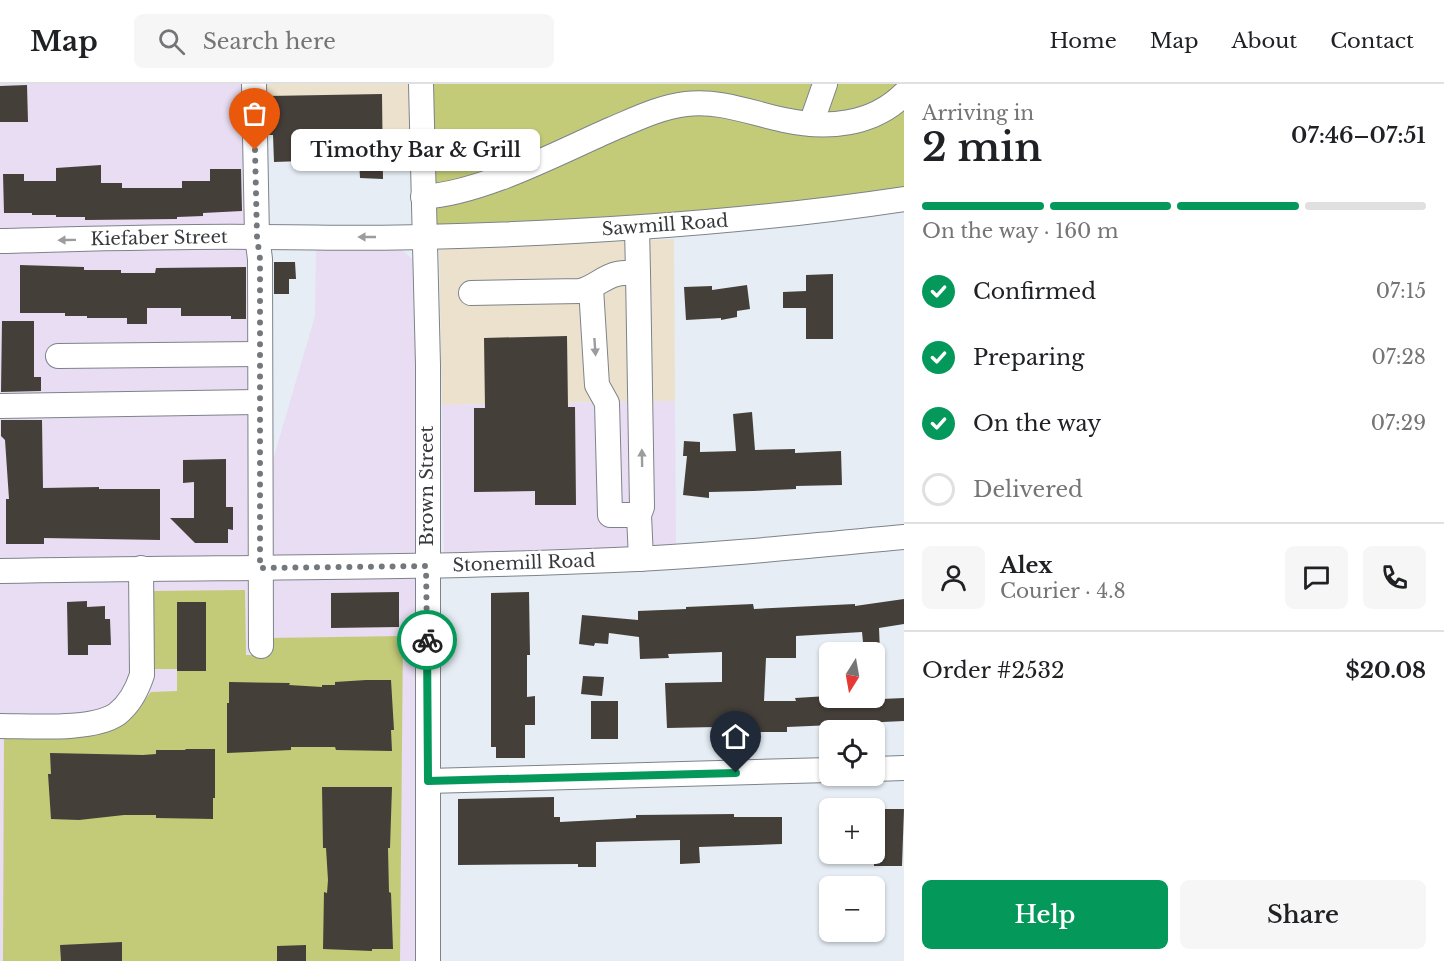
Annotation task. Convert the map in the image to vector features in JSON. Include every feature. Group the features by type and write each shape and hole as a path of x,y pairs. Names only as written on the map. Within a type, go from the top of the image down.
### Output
{"street":[{"path":"254,84 257,237 260,259 261,646"},
{"name":"Brown Street","path":"421,84 428,365 426,566 428,961"},
{"path":"811,124 825,84"},
{"path":"423,196 447,195 470,188 524,168 634,120 663,109 685,104 711,103 738,107 784,120 839,125 860,120 881,111 904,94"},
{"name":"Sawmill Road","path":"425,237 637,228 826,211 904,199"},
{"path":"637,228 641,559"},
{"name":"Kiefaber Street","path":"0,241 425,237"},
{"path":"471,293 580,291 591,288 619,273 638,273"},
{"path":"591,288 597,385 607,403 610,515 639,515"},
{"path":"58,356 259,354"},
{"path":"0,406 259,402"},
{"name":"Stonemill Road","path":"0,571 426,566 641,559 904,537"},
{"path":"0,726 100,722 116,715 128,704 142,675 141,568"},
{"path":"885,769 904,768"},
{"path":"428,781 819,770"}],"shaded area":[{"path":"0,84 254,84 268,477 315,316 316,247 394,243 417,263 428,961 0,961"},
{"path":"260,84 413,84 413,131 261,135"},
{"path":"674,239 675,401 442,405 439,249"},
{"path":"675,401 676,551 444,558 442,405"}],"green space":[{"path":"421,84 904,84 904,199 425,237"},
{"path":"245,590 246,655 268,655 268,638 403,636 400,961 3,961 4,736 93,734 107,731 135,714 151,692 177,691 177,669 152,669 151,591"}],"building":[{"path":"27,85 28,122 0,122 0,86"},
{"path":"382,94 383,179 360,178 359,159 274,162 273,135 269,135 268,96"},
{"path":"101,165 101,183 122,183 122,188 182,188 182,181 210,181 210,169 241,169 242,211 203,213 203,216 177,217 177,219 85,220 85,217 4,213 3,174 24,174 24,181 56,181 56,168"},
{"path":"274,262 295,262 296,279 289,279 289,294 274,294"},
{"path":"20,265 84,267 84,270 121,270 121,273 155,273 156,268 246,267 246,319 231,319 231,316 181,316 181,308 147,308 147,324 127,324 127,318 87,318 87,316 65,316 65,313 20,313"},
{"path":"833,274 833,339 806,339 806,308 783,308 783,292 806,291 806,275"},
{"path":"747,285 750,309 737,311 737,317 721,320 721,318 686,320 684,287 712,286 712,290"},
{"path":"2,321 34,321 34,377 41,377 41,391 1,392"},
{"path":"567,336 568,407 575,407 576,505 535,505 535,491 474,492 474,408 485,408 484,338"},
{"path":"752,412 755,450 795,449 795,453 841,451 842,485 709,492 709,498 683,495 687,456 683,456 684,441 700,442 700,452 736,451 733,414"},
{"path":"1,420 42,420 43,488 160,489 160,540 44,538 44,544 6,544 6,499 9,499 5,440 1,436"},
{"path":"226,459 226,507 233,507 233,530 228,529 228,543 195,543 170,518 194,518 194,482 183,483 183,460"},
{"path":"399,592 399,627 331,628 331,593"},
{"path":"529,592 530,655 527,655 527,697 535,696 535,725 525,725 525,758 496,758 496,747 491,747 491,593"},
{"path":"904,599 904,624 879,628 880,642 863,642 862,632 796,636 796,658 766,658 764,701 796,701 795,698 819,697 819,708 885,708 885,699 904,698 904,721 819,720 819,726 787,727 787,732 744,732 744,734 716,735 716,727 667,728 665,683 722,682 722,652 668,654 669,658 640,659 639,637 609,633 608,644 595,643 594,646 579,644 582,615 638,620 638,611 686,609 686,607 753,604 754,609 855,604 855,606"},
{"path":"87,601 87,607 105,606 105,619 110,619 111,645 88,645 88,655 68,655 67,602"},
{"path":"177,602 206,602 206,671 177,671"},
{"path":"583,676 604,677 602,696 581,694"},
{"path":"391,680 394,730 391,730 392,751 291,747 291,750 227,753 229,682 290,683 289,685 322,687 322,685 335,685 335,682"},
{"path":"591,701 618,701 618,739 591,739"},
{"path":"215,749 213,819 124,815 79,820 51,819 48,774 51,774 50,753 143,755 156,754 156,750"},
{"path":"322,787 392,787 390,848 388,848 393,949 372,949 372,951 323,949 324,892 327,893 328,880 326,848 323,848"},
{"path":"554,797 554,817 560,817 560,822 636,818 636,815 734,814 734,817 782,817 782,844 699,847 700,863 680,864 680,840 596,842 596,867 578,867 578,864 458,865 458,799"},
{"path":"885,809 904,809 902,866 874,866 874,864 885,864"},
{"path":"122,942 122,961 61,961 60,945"},
{"path":"306,945 306,961 277,961 277,946"}],"way so far":[{"path":"255,150 257,237 260,259 260,568 426,566 427,640"}],"place":[{"name":"Timothy Bar & Grill","path":"255,150"}],"route":[{"path":"427,640 428,781 736,773"}]}
